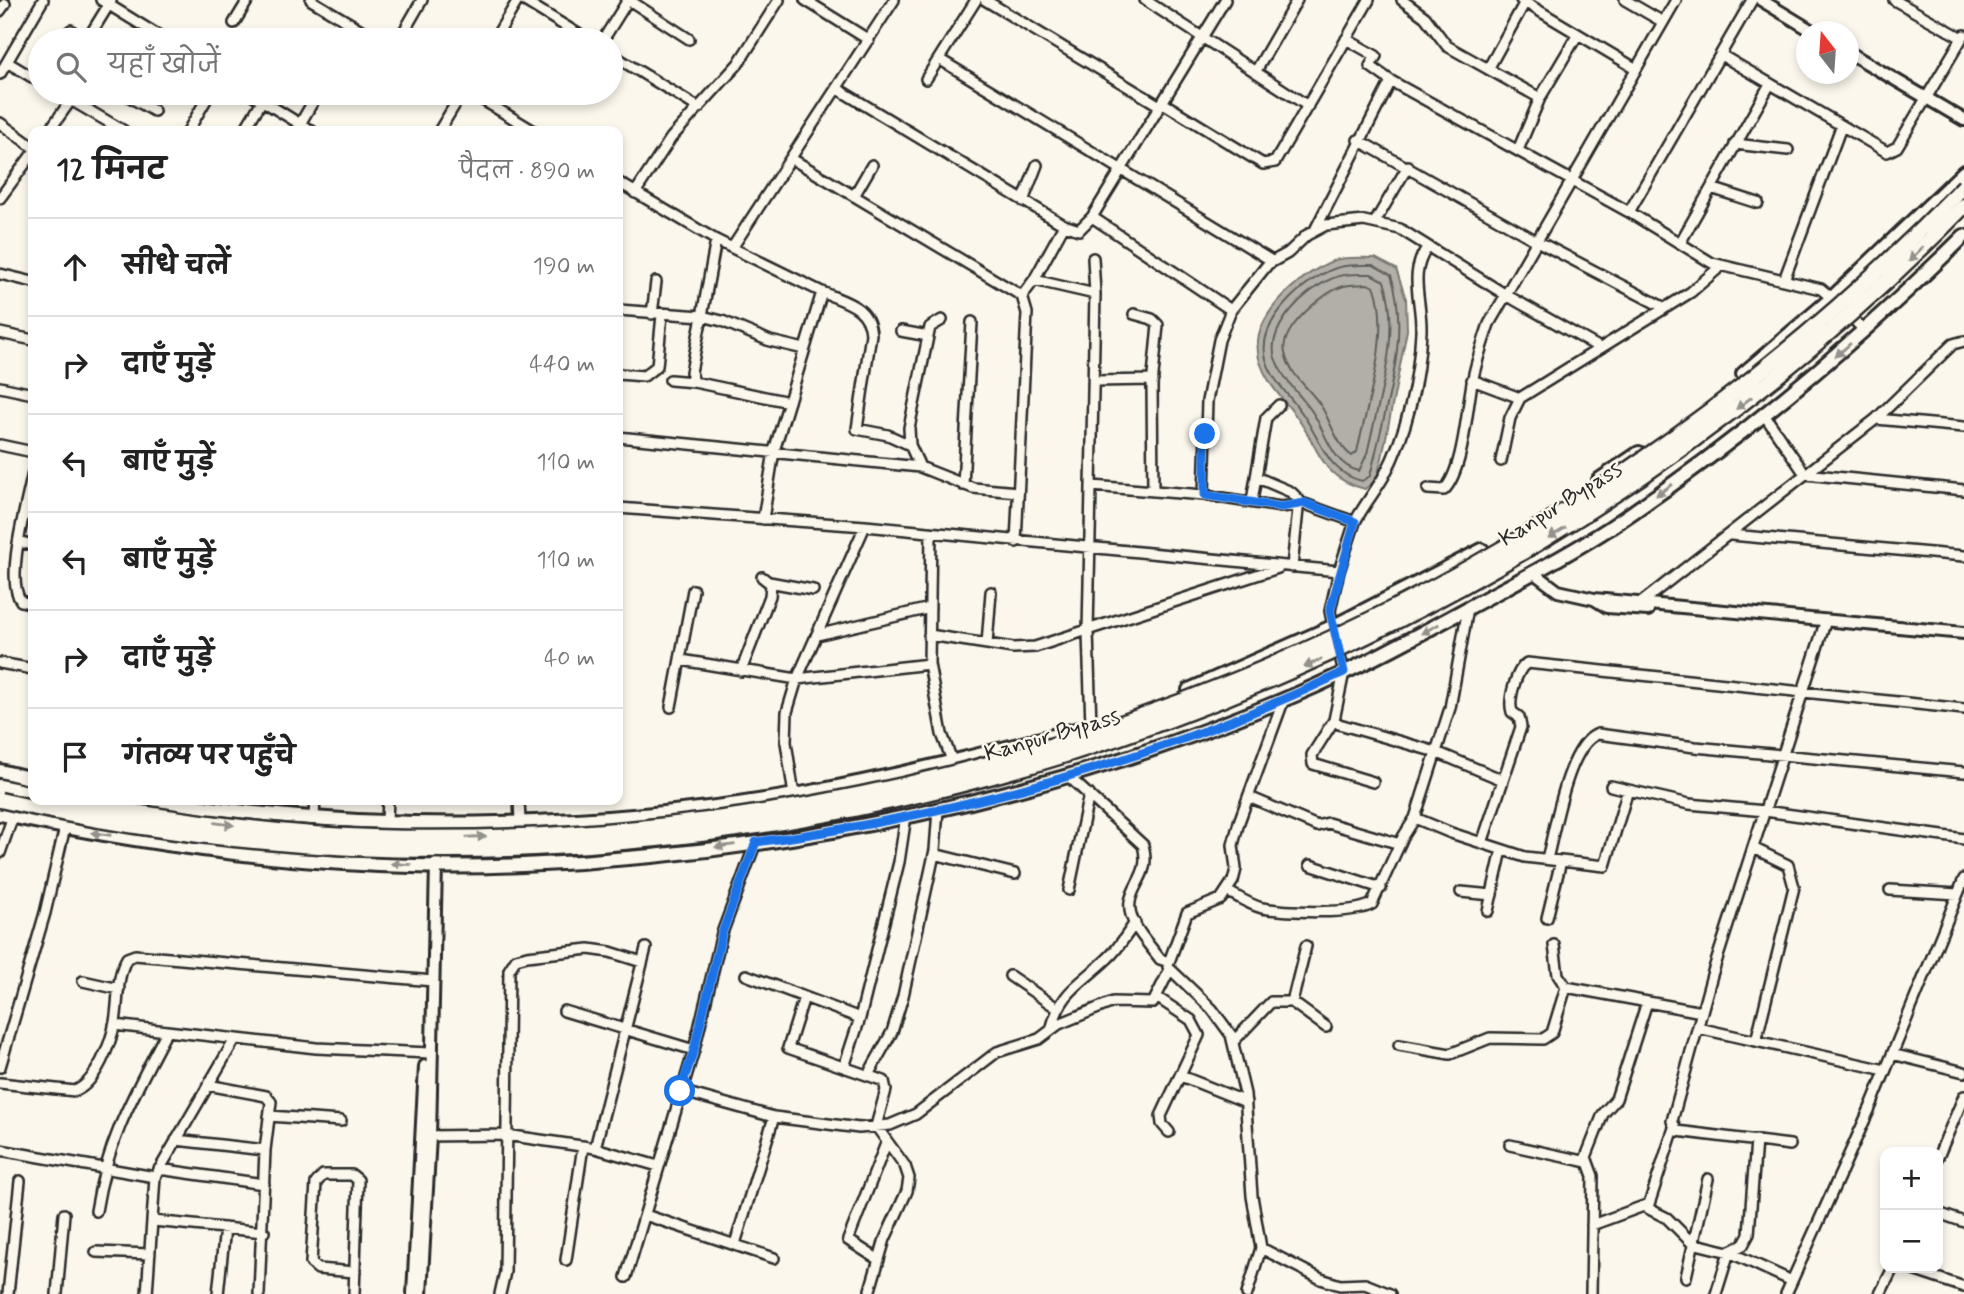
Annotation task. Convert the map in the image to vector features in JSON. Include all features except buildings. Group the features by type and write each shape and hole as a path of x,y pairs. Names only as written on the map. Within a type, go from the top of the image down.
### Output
{"highway":[{"name":"Kanpur Bypass","path":"91,805 153,815 331,835 477,837 583,832 712,817 862,793 1011,757 1133,720 1233,682 1367,622 1479,564 1609,484 1776,361 1883,267 1964,186"},
{"name":"Kanpur Bypass","path":"0,800 130,827 260,841 339,848 514,849 692,836 809,818 874,805 1086,750 1244,693 1368,637 1497,569 1592,512 1691,444 1794,364 1889,281 1964,206"},
{"path":"0,787 28,793"}],"main road":[{"path":"250,806 314,816 444,822 520,821 654,813 794,795 953,763 1091,726 1193,688 1332,627 1442,573 1563,504 1661,438 1768,354 1832,298 1964,172"},
{"path":"6,815 195,848 305,859 436,865 522,865 658,855 756,842 938,810 1066,775 1205,730 1344,672 1468,608 1603,533 1765,416 1865,331 1964,236"},
{"path":"0,771 28,778"}],"street":[{"path":"0,74 43,0"},
{"path":"234,23 248,0"},
{"path":"311,0 355,28"},
{"path":"406,28 422,0"},
{"path":"502,28 520,0 568,28"},
{"path":"610,28 628,0 689,40"},
{"path":"635,193 671,138 738,64 779,0"},
{"path":"805,0 869,40"},
{"path":"732,248 894,0"},
{"path":"926,79 976,0"},
{"path":"985,0 1269,164 1279,156 1368,0"},
{"path":"1144,0 1204,36 1308,106"},
{"path":"838,89 1064,225 1079,230 1092,217 1226,0"},
{"path":"1256,71 1297,0"},
{"path":"1402,0 1425,16 1447,46 1540,98"},
{"path":"1625,0 1663,22"},
{"path":"1428,489 1444,490 1450,483 1461,447 1472,380 1489,324 1570,179 1676,0"},
{"path":"1629,212 1752,0"},
{"path":"1761,0 1796,21"},
{"path":"1720,55 1841,127 1891,152 1897,147 1963,36 1895,0"},
{"path":"1488,69 1523,1 1635,68"},
{"path":"93,28 107,2 146,28"},
{"path":"1518,150 1540,98 1578,34"},
{"path":"1346,39 1376,56 1370,66 1391,81 1629,212 1721,266 1821,289 1865,331"},
{"path":"1859,58 1964,120"},
{"path":"939,59 1272,261"},
{"path":"623,61 699,108"},
{"path":"7,62 28,73"},
{"path":"1205,495 1207,401 1219,340 1231,310 1272,261 1288,253 1315,230 1358,140 1391,81"},
{"path":"1680,243 1770,84"},
{"path":"53,126 67,105"},
{"path":"79,105 114,126"},
{"path":"145,105 154,110"},
{"path":"191,126 203,105"},
{"path":"247,126 260,105"},
{"path":"267,105 296,126"},
{"path":"298,126 311,105"},
{"path":"442,126 455,105"},
{"path":"491,105 526,126"},
{"path":"0,123 28,146"},
{"path":"1784,280 1841,127"},
{"path":"1358,140 1535,240 1664,307"},
{"path":"1735,144 1788,150"},
{"path":"0,198 28,157"},
{"path":"792,159 1022,296 1027,313 1016,542"},
{"path":"854,196 872,165"},
{"path":"1023,201 1037,165"},
{"path":"1375,222 1408,166"},
{"path":"623,185 716,240 862,309 869,319 871,334 857,429 880,433 910,445"},
{"path":"1711,188 1758,203"},
{"path":"1092,217 1231,310"},
{"path":"1315,230 1343,223 1375,222 1400,229 1427,248 1600,348"},
{"path":"1022,296 1034,280 1064,225"},
{"path":"694,382 691,372 716,240"},
{"path":"1373,782 1313,764 1312,755 1334,720 1344,672 1330,611 1339,571 1355,522 1386,472 1418,376 1421,327 1416,274 1419,259 1427,248"},
{"path":"1091,726 1088,632 1094,381 1093,258"},
{"path":"1501,461 1510,418 1520,398 1691,292 1721,266"},
{"path":"0,274 28,281"},
{"path":"1034,280 1095,294"},
{"path":"652,314 656,282"},
{"path":"763,519 774,451 822,292"},
{"path":"623,311 702,316 722,321 770,341 804,349"},
{"path":"1135,314 1152,319 1158,325 1153,380 1153,491"},
{"path":"623,374 645,376 657,366 662,315"},
{"path":"920,467 910,445 909,428 928,336 932,324 942,320"},
{"path":"962,485 972,322"},
{"path":"901,331 928,336"},
{"path":"0,332 28,339"},
{"path":"1637,606 1876,419 1953,344 1964,341"},
{"path":"670,380 694,382 789,402"},
{"path":"1094,381 1153,380"},
{"path":"1472,380 1520,398"},
{"path":"1,387 28,393"},
{"path":"1252,501 1266,418 1279,405"},
{"path":"1765,416 1805,474 1964,490"},
{"path":"1876,419 1963,424"},
{"path":"623,437 920,467 962,485 1018,492"},
{"path":"0,445 28,451"},
{"path":"1256,477 1291,492 1300,503 1288,567"},
{"path":"1092,486 1205,495 1281,507 1300,503 1355,522"},
{"path":"28,499 15,588 21,601 28,603"},
{"path":"623,508 865,526 1089,550 1339,571"},
{"path":"794,795 785,723 797,679 865,526"},
{"path":"931,533 929,664 942,734 953,763"},
{"path":"1731,535 1964,556"},
{"path":"20,542 28,544"},
{"path":"929,635 987,644 1035,647 1288,567"},
{"path":"1533,572 1558,591 1594,598 1607,607 1637,606 1964,640"},
{"path":"741,671 771,596 766,579 813,590"},
{"path":"671,708 693,590"},
{"path":"987,644 991,592"},
{"path":"817,635 930,608"},
{"path":"1227,891 1261,908 1330,910 1366,907 1372,904 1415,818 1450,708 1468,608"},
{"path":"1825,624 1964,633"},
{"path":"1592,1225 1645,1208 1653,1199 1674,1128 1672,1121 1702,1012 1825,624"},
{"path":"681,660 797,679 929,664"},
{"path":"0,663 28,669"},
{"path":"1482,844 1521,727 1519,717 1512,712 1510,702 1521,668 1527,663 1801,694 1964,709"},
{"path":"680,1091 774,1117 859,1128 890,1125 916,1114 988,1056 1039,1039 1051,1030 1113,1002 1153,1003 1173,957 1187,913 1220,899 1227,891 1236,869 1233,845 1284,699"},
{"path":"1334,720 1339,724 1436,752 1503,780"},
{"path":"1547,859 1576,753 1592,736 1598,734 1964,772"},
{"path":"1066,775 1143,845 1143,872 1129,902 1135,923 1167,966 1212,1009 1233,1042 1246,1102 1252,1196 1261,1248 1247,1294"},
{"path":"1611,786 1689,804 1765,811 1964,839"},
{"path":"1415,818 1502,850 1605,866 1628,790"},
{"path":"1069,890 1089,794"},
{"path":"1248,797 1317,826 1328,823 1400,844"},
{"path":"314,816 315,805"},
{"path":"387,820 388,805"},
{"path":"519,805 520,821"},
{"path":"867,1075 892,1032 903,996 934,854 938,810"},
{"path":"0,853 6,815"},
{"path":"844,1067 860,1018 899,863 906,816"},
{"path":"413,1294 433,1063 430,1053 436,865 444,822"},
{"path":"0,1067 45,913 65,827"},
{"path":"625,1277 694,1050 722,933 756,842"},
{"path":"1753,848 1788,865 1794,887 1756,1041"},
{"path":"1488,911 1502,850"},
{"path":"934,854 1015,874"},
{"path":"1546,918 1561,861"},
{"path":"1310,865 1381,888"},
{"path":"1786,1294 1892,1054 1964,879"},
{"path":"1890,890 1958,894"},
{"path":"1461,892 1492,895"},
{"path":"1051,1030 1057,1007 1070,990 1108,959 1135,923"},
{"path":"1554,945 1558,975 1566,987 1702,1012"},
{"path":"1292,1002 1306,946"},
{"path":"595,1148 646,948"},
{"path":"500,1294 505,1272 509,970 516,959 589,949 642,962"},
{"path":"0,1083 75,1091 83,1088 100,1061 114,1025 118,989 127,958 144,954 433,981"},
{"path":"746,975 860,1018"},
{"path":"1010,976 1057,1007"},
{"path":"83,981 118,989"},
{"path":"1399,1045 1450,1054 1490,1038 1543,1039 1552,1033 1566,987"},
{"path":"804,997 788,1048 886,1084 876,1126 905,1166 909,1178 907,1191 870,1290"},
{"path":"1157,998 1191,1020 1199,1035 1161,1116 1162,1124 1169,1132"},
{"path":"1233,1042 1265,1006 1281,1001 1292,1002 1326,1027"},
{"path":"1591,1294 1593,1176 1587,1162 1588,1151 1602,1114 1616,1099 1647,1002"},
{"path":"564,1011 694,1050"},
{"path":"114,1025 234,1041 379,1053 430,1053"},
{"path":"1698,1028 1885,1070"},
{"path":"96,1212 103,1169 117,1126 167,1031"},
{"path":"147,1294 157,1173 234,1041"},
{"path":"1892,1054 1964,1072"},
{"path":"1181,1076 1246,1102"},
{"path":"208,1085 266,1096 271,1102 265,1150 264,1232 259,1294"},
{"path":"1942,1147 1964,1096"},
{"path":"269,1116 341,1121"},
{"path":"735,1244 774,1117"},
{"path":"1674,1128 1790,1145"},
{"path":"426,1136 506,1135 595,1148 659,1166"},
{"path":"421,1294 426,1136"},
{"path":"176,1140 265,1150"},
{"path":"1716,1294 1729,1252 1742,1245 1749,1234 1756,1140"},
{"path":"879,1260 848,1240 887,1141"},
{"path":"1510,1145 1587,1162"},
{"path":"566,1260 583,1146"},
{"path":"0,1150 103,1169 264,1184"},
{"path":"355,1272 318,1269 312,1263 316,1183 323,1175 352,1175 358,1180 355,1294"},
{"path":"1686,1277 1708,1179"},
{"path":"8,1294 20,1181"},
{"path":"1645,1208 1667,1218 1692,1243 1729,1252 1792,1281"},
{"path":"57,1294 64,1214"},
{"path":"645,1214 774,1258"},
{"path":"1943,1215 1964,1222"},
{"path":"153,1221 264,1232"},
{"path":"218,1294 225,1228"},
{"path":"1261,1248 1321,1279 1340,1285 1365,1284 1390,1294"},
{"path":"96,1252 150,1254"},
{"path":"1880,1294 1890,1273"},
{"path":"1922,1273 1964,1287"}],"water":[{"path":"1375,258 1396,269 1406,299 1407,330 1382,458 1376,480 1365,489 1350,484 1330,471 1298,419 1267,378 1260,362 1258,346 1260,331 1267,316 1290,289 1304,278 1337,259"}],"route":[{"path":"680,1091 694,1050 722,933 756,842 931,812 1100,765 1205,730 1298,694 1344,672 1330,611 1339,571 1355,522 1305,503 1281,507 1205,495 1205,434"}]}
